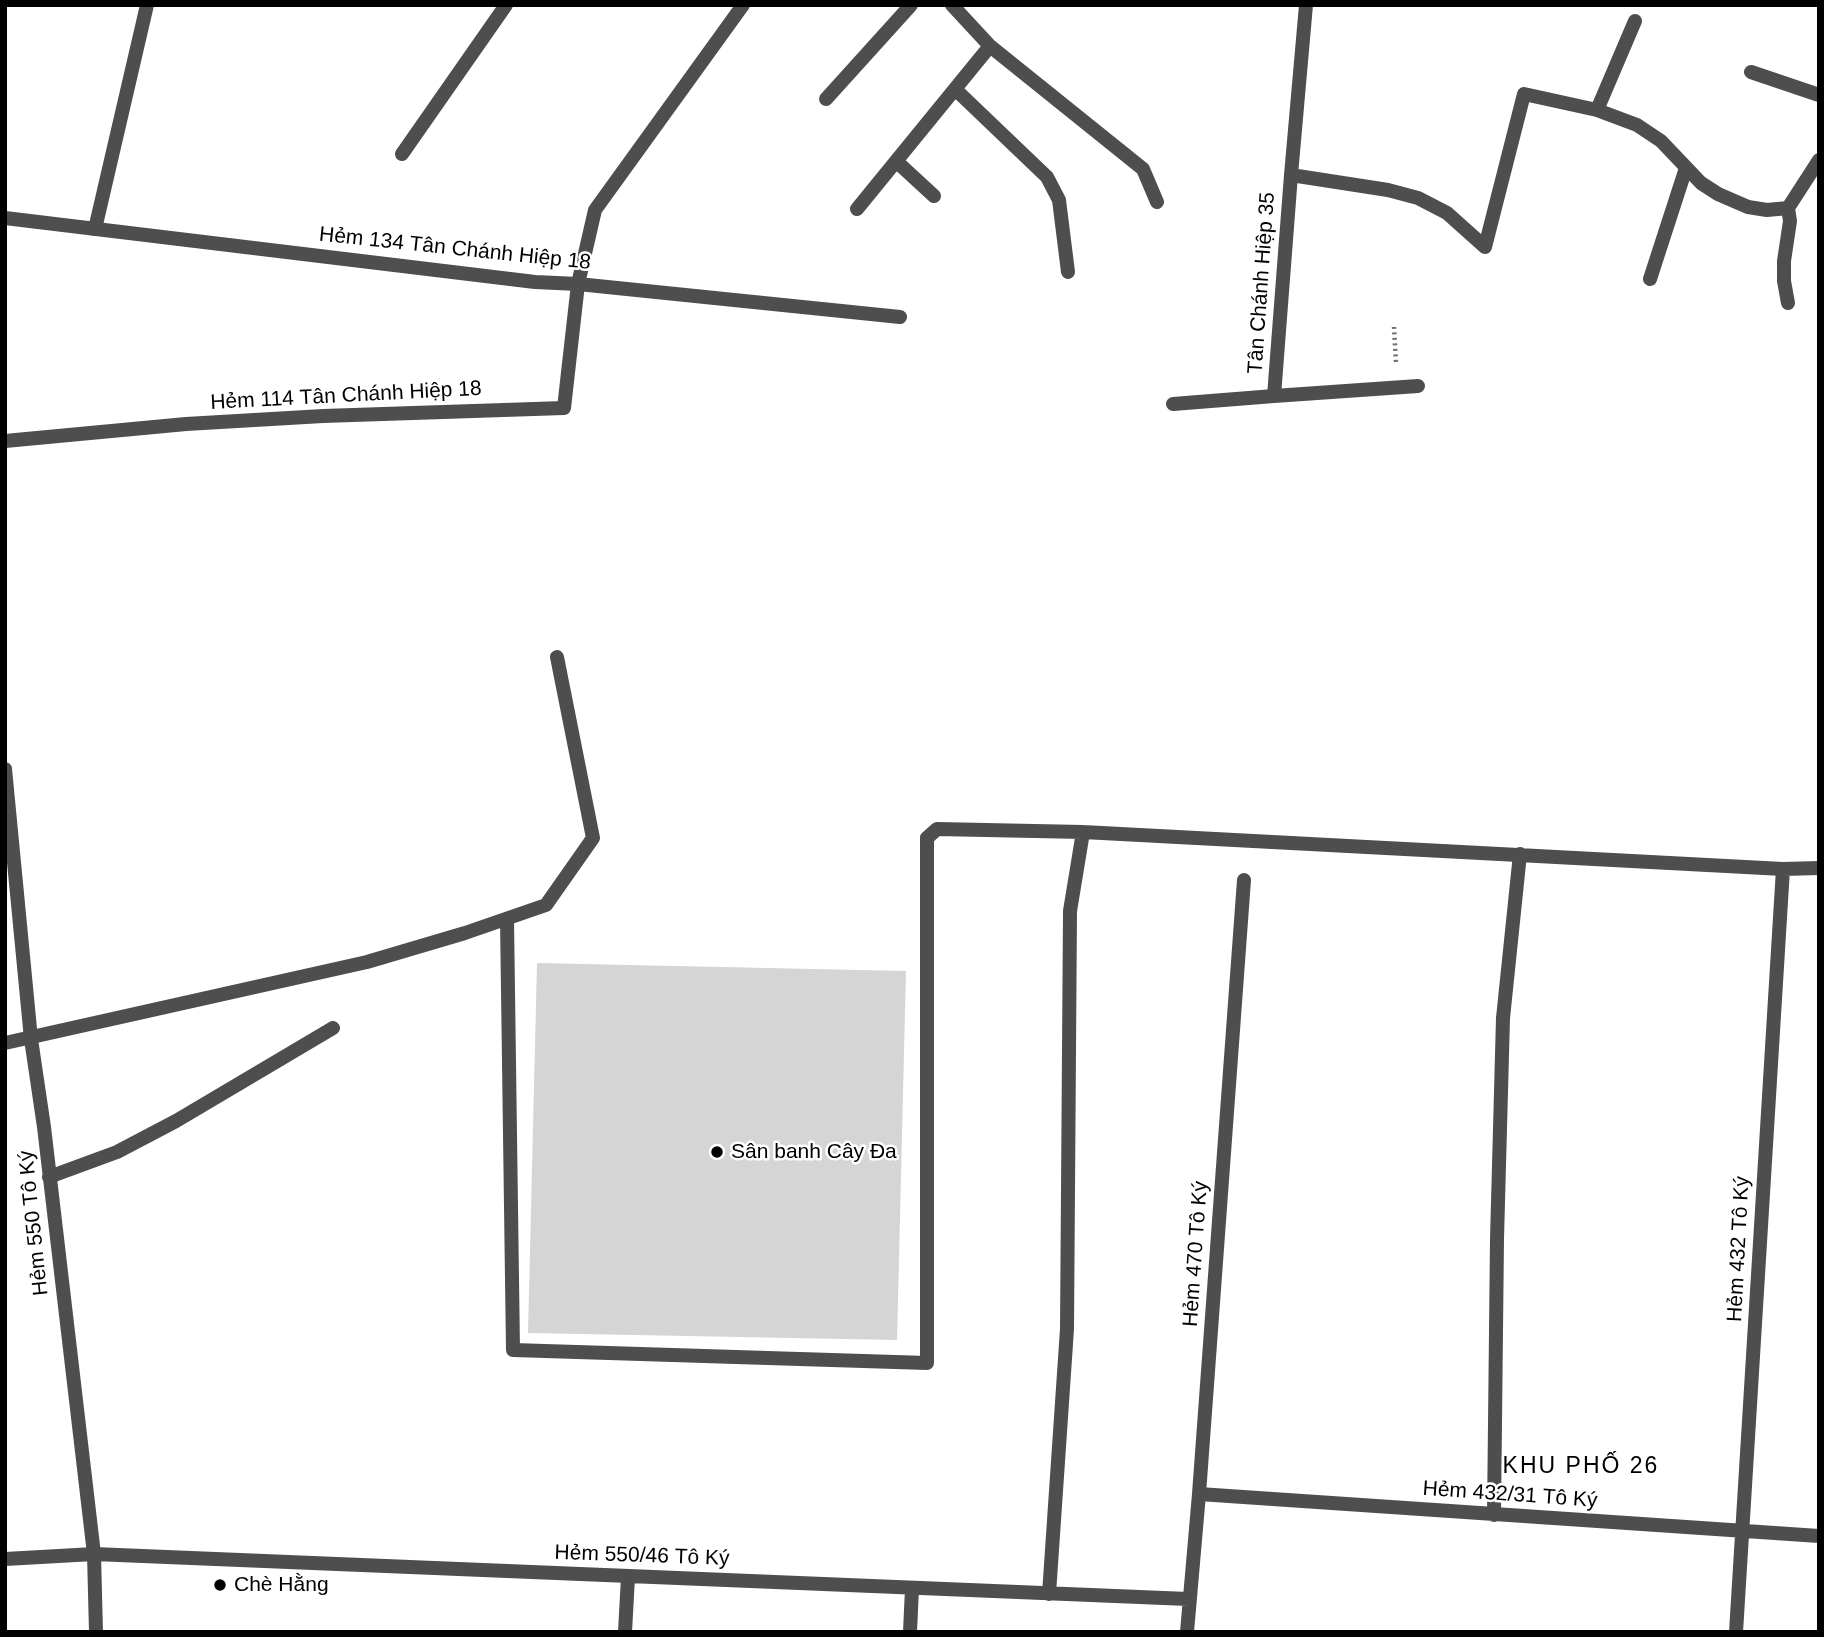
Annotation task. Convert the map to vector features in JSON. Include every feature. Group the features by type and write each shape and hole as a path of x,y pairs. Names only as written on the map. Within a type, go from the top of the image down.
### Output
{"street":[{"path":"95,229 147,5"},
{"path":"402,154 506,5"},
{"path":"578,284 595,209 743,5"},
{"path":"826,99 911,5"},
{"path":"952,5 990,46 1143,169 1157,202"},
{"name":"Tân Chánh Hiệp 35","path":"1306,5 1274,396 1398,381 1418,386"},
{"path":"1635,21 1597,110 1649,132 1701,183 1730,200 1767,210 1788,208"},
{"path":"857,209 990,46"},
{"path":"1751,72 1819,95"},
{"path":"955,89 1047,177 1059,200 1068,272"},
{"name":"Tân Chánh Hiệp 35","path":"1291,175 1388,190 1418,198 1447,213 1485,247 1524,94 1597,110"},
{"path":"1788,303 1784,261 1790,221 1788,208 1819,160"},
{"path":"896,161 934,197"},
{"path":"1650,279 1686,168"},
{"name":"Hẻm 134 Tân Chánh Hiệp 18","path":"5,218 535,282 578,284 900,317"},
{"name":"Hẻm 114 Tân Chánh Hiệp 18","path":"5,441 186,424 323,416 565,408 578,284"},
{"path":"1173,404 1274,396"},
{"path":"5,1043 367,961 546,905 593,838 557,657"},
{"name":"Hẻm 550 Tô Ký","path":"5,769 31,1039 43,1115 94,1554 96,1632"},
{"path":"506,919 513,1350 927,1363 927,838 937,828 1083,832 1819,869"},
{"path":"1049,1594 1067,1329 1070,911 1083,832"},
{"path":"1494,1515 1503,1018 1520,854"},
{"name":"Hẻm 432 Tô Ký","path":"1735,1632 1783,869"},
{"name":"Hẻm 470 Tô Ký","path":"1187,1632 1244,880"},
{"path":"49,1177 117,1152 176,1121 333,1028"},
{"name":"Hẻm 432/31 Tô Ký","path":"1199,1494 1819,1536"},
{"name":"Hẻm 550/46 Tô Ký","path":"5,1559 94,1554 1188,1599"},
{"path":"625,1632 628,1577"},
{"path":"910,1632 912,1588"}],"path":[{"path":"1394,327 1398,381"}],"shaded area":[{"name":"Sân banh Cây Đa","path":"537,963 906,971 897,1340 528,1333"}],"place":[{"name":"Sân banh Cây Đa","path":"717,1152"},
{"name":"Chè Hằng","path":"220,1585"}],"district":[{"name":"KHU PHỐ 26","path":"1581,1467"}]}
